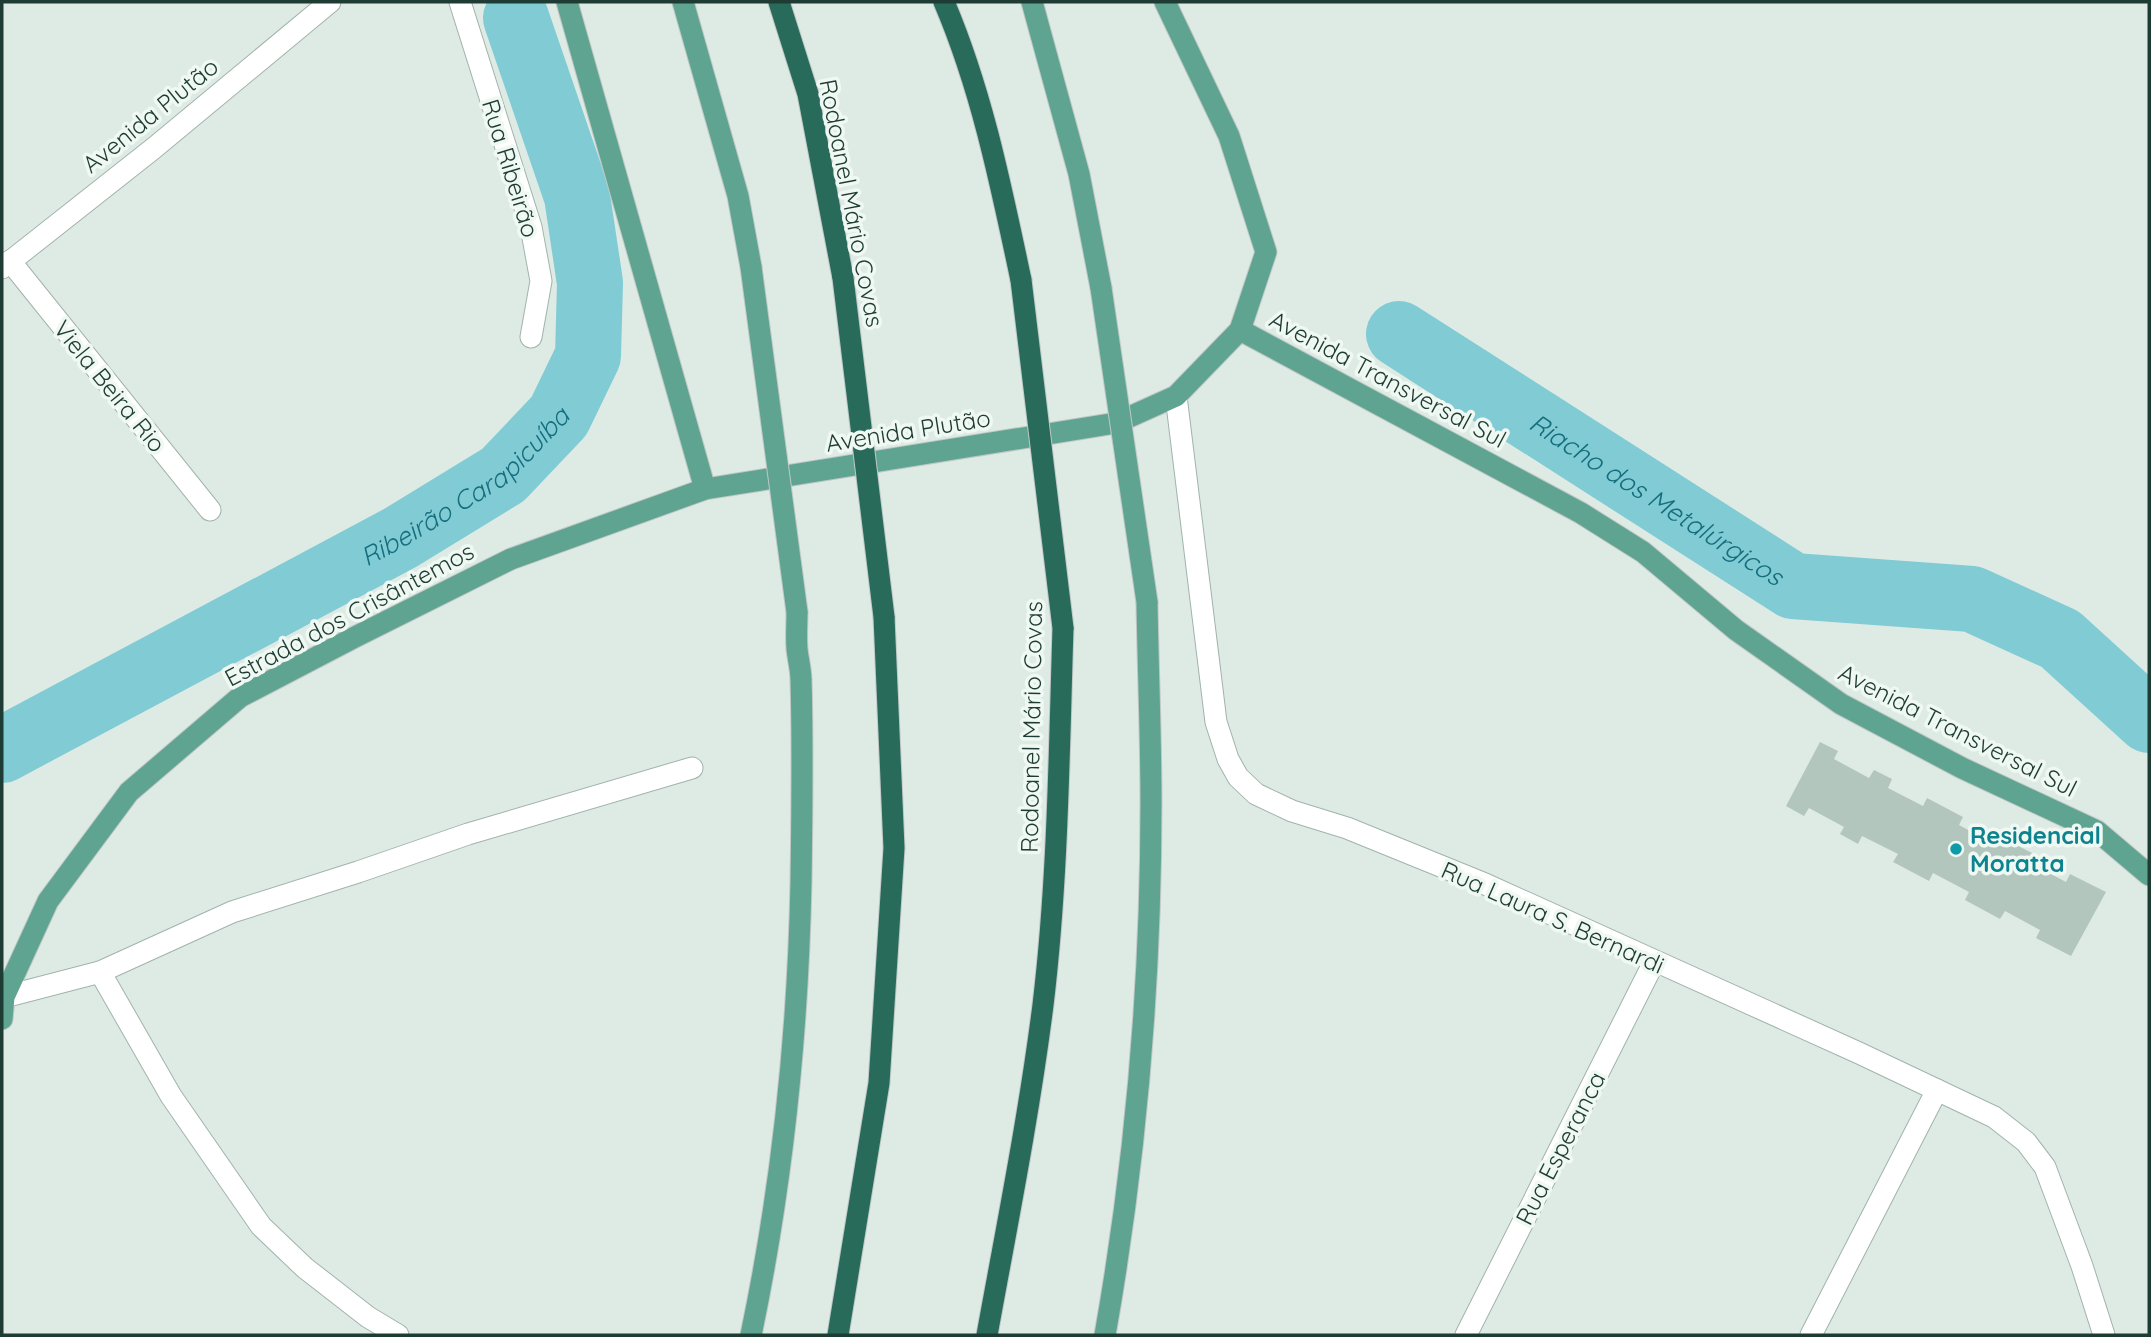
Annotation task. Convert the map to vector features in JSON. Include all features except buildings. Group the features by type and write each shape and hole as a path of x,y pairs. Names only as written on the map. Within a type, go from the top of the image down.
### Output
{"highway":[{"name":"Rodoanel Mário Covas","path":"779,2 808,94 844,278 884,617 894,848 879,1083 838,1335"},
{"name":"Rodoanel Mário Covas","path":"944,2 991,139 1021,280 1063,628 1056,851 1043,1004 988,1335"}],"main road":[{"path":"567,2 705,489"},
{"path":"683,2 738,196 751,267 797,612 797,650 801,677 802,795 797,985 789,1085 774,1200 751,1335"},
{"path":"1032,2 1079,174 1101,288 1147,602 1151,802 1149,923 1143,1030 1131,1163 1105,1335"},
{"name":"Avenida Plutão","path":"705,489 1116,423 1176,397 1240,330 1266,252 1229,136 1165,2"},
{"name":"Avenida Transversal Sul","path":"1240,330 1581,513 1643,552 1737,630 1841,704 1962,768 2097,831 2149,874"},
{"name":"Estrada dos Crisântemos","path":"2,1019 4,997 48,901 129,792 240,697 511,559 705,489"}],"street":[{"name":"Rua Ribeirão","path":"460,2 531,227 541,281 531,337"},
{"name":"Avenida Plutão","path":"6,265 154,148 326,3"},
{"name":"Viela Beira Rio","path":"6,265 210,510"},
{"name":"Rua Laura S. Bernardi","path":"1176,397 1216,722 1228,759 1238,777 1256,794 1292,811 1347,828 1485,884 1994,1117 2026,1142 2045,1167 2082,1266 2104,1335"},
{"path":"4,997 100,972 232,912 468,834 692,768"},
{"name":"Rua Esperanca","path":"1466,1335 1654,962"},
{"path":"100,972 171,1096 261,1226 305,1268 368,1317 398,1335"},
{"path":"1811,1335 1937,1090"}],"waterway":[{"name":"Ribeirão Carapicuíba","path":"2,750 400,538 503,475 559,416 588,356 590,283 577,196 516,18"},
{"name":"Riacho dos Metalúrgicos","path":"1399,334 1793,586 1972,599 2060,639 2149,720"}],"place":[{"name":"Residencial Moratta","path":"1956,849"}]}
